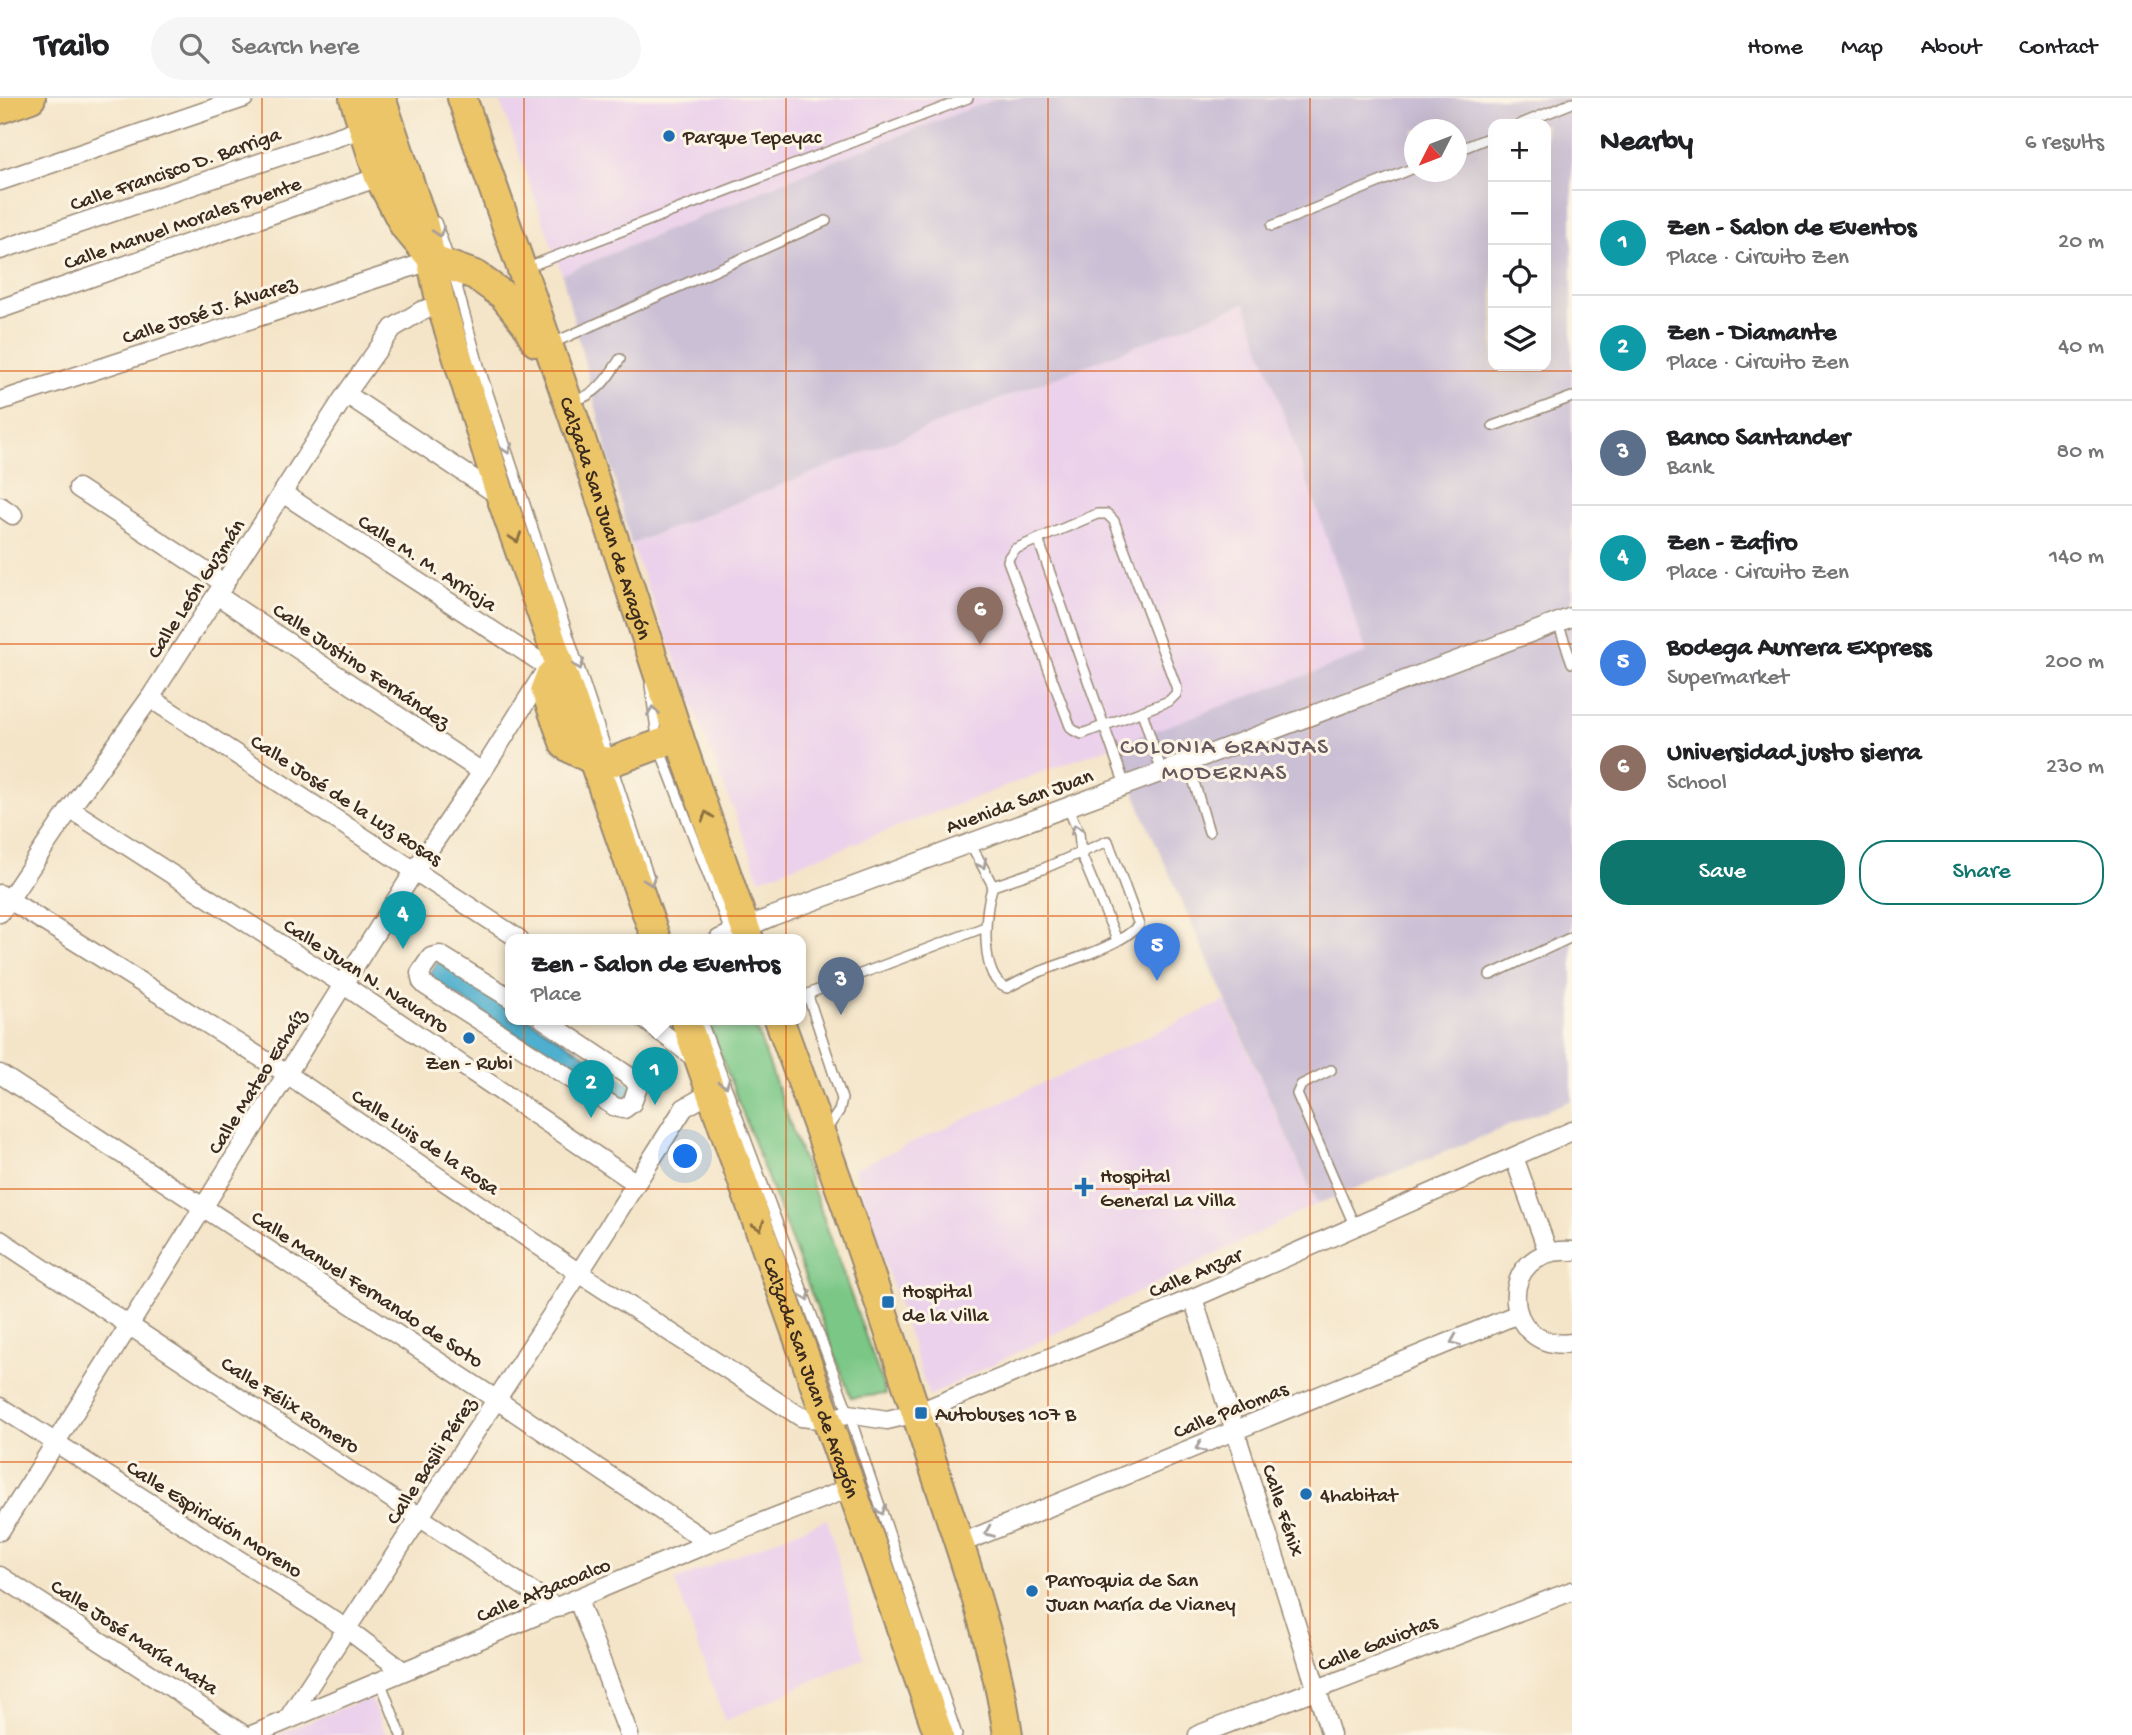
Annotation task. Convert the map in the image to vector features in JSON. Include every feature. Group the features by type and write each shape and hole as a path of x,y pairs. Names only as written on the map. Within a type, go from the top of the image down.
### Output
{"main road":[{"path":"0,109 30,98"},
{"path":"354,98 379,177 405,227 442,263 475,275 503,295 532,330 580,436"},
{"path":"381,98 425,226 442,263 441,304 554,667 545,689 565,745 602,761 669,741"},
{"name":"Calzada San Juan de Aragón","path":"462,98 521,269 532,330 568,402 580,436 669,741 735,934"},
{"path":"602,761 654,934"},
{"name":"Calzada San Juan de Aragón","path":"687,1025 710,1093 839,1417 852,1487 939,1735"},
{"path":"781,1025 822,1135 912,1415 959,1545 1001,1690 1008,1735"}],"street":[{"path":"0,181 243,98"},
{"name":"Calle Francisco D. Barriga","path":"0,250 364,128"},
{"name":"Calle Manuel Morales Puente","path":"0,309 379,177"},
{"name":"Calle José J. Álvarez","path":"0,401 442,263"},
{"name":"Calle León Guzmán","path":"3,902 150,698 346,394 393,328 421,311 441,304"},
{"path":"346,394 501,497"},
{"name":"Calle Justino Fernández","path":"78,488 482,772"},
{"name":"Calle M. M. Arrioja","path":"284,494 554,667"},
{"name":"Avenida San Juan","path":"738,934 1067,806 1565,620"},
{"name":"Calle Mateo Echaíz","path":"0,1531 415,870 554,667"},
{"name":"Calle José de la Luz Rosas","path":"150,698 511,934"},
{"name":"Calle Juan N. Navarro","path":"69,809 344,985 636,1182"},
{"name":"Calle Luis de la Rosa","path":"3,902 288,1074 579,1273 801,1417 839,1417"},
{"path":"505,995 440,955 431,957 420,973 426,986 615,1107 624,1109 632,1103 638,1087 633,1079 552,1025"},
{"path":"652,1025 700,1062"},
{"name":"Calle Manuel Fernando de Soto","path":"0,1074 497,1400 709,1543"},
{"name":"Calle Basili Pérez","path":"287,1720 684,1108 710,1093"},
{"name":"Calle Anzar","path":"839,1417 887,1420 912,1415 1193,1298 1572,1131"},
{"path":"1514,1157 1548,1252"},
{"name":"Calle Félix Romero","path":"0,1240 557,1608"},
{"path":"1572,1251 1548,1252 1530,1262 1521,1273 1515,1293 1518,1314 1535,1336 1548,1342 1572,1343"},
{"name":"Calle Fénix","path":"1193,1298 1331,1735"},
{"name":"Calle Palomas","path":"959,1545 1518,1314"},
{"name":"Calle Espiridión Moreno","path":"0,1407 346,1629 403,1671"},
{"name":"Calle Atzacoalco","path":"252,1735 709,1543 852,1487"},
{"name":"Calle José María Mata","path":"0,1576 244,1735"},
{"name":"Calle Gaviotas","path":"1198,1735 1572,1591"},
{"path":"578,1600 629,1735"}],"lane":[{"path":"521,269 968,98"},
{"path":"1533,119 1572,103"},
{"path":"1467,147 1488,138"},
{"path":"1272,226 1404,172"},
{"path":"433,214 442,263 480,369 602,761 654,891"},
{"path":"532,330 826,221"},
{"path":"568,402 588,398 602,385 620,359"},
{"path":"1493,426 1572,397"},
{"path":"1097,514 1111,517 1176,685 1173,698 1142,712 1082,734 1073,730 1009,567 1009,556 1012,553 1097,514"},
{"path":"1038,539 1125,785"},
{"path":"612,568 669,741"},
{"path":"1565,620 1572,663"},
{"path":"1142,712 1162,772"},
{"path":"1188,762 1209,832"},
{"path":"1067,806 1079,833 1081,854 1117,940"},
{"path":"970,843 993,886 985,916 989,957 997,982 1007,988 1117,940 1137,928 1139,923 1108,841 1081,854 993,886"},
{"path":"822,1135 839,1111 842,1099 808,999 810,993 985,927"},
{"path":"1490,975 1572,937"},
{"path":"703,1025 839,1417 957,1735"},
{"path":"771,1025 824,1173"},
{"path":"1331,1070 1304,1082 1297,1094 1355,1227"},
{"path":"877,1327 912,1415 928,1482"},
{"path":"985,1668 993,1694 998,1735"},
{"path":"380,1681 401,1735"}],"shaded area":[{"name":"Parque Tepeyac","path":"499,98 998,98 846,156 562,274"},
{"path":"998,98 1572,98 1572,1100 1317,1204 1141,810 1118,744 1367,653 1245,303 631,544 562,274 846,156"},
{"path":"1245,303 1368,653 760,879 631,544"},
{"name":"Hospital General La Villa","path":"1225,1001 1317,1204 929,1396 854,1169"},
{"path":"827,1519 864,1657 725,1721 675,1581"},
{"path":"370,1697 386,1735 275,1735"}],"green space":[{"path":"709,1025 755,1025 886,1394 851,1398"}],"water":[{"path":"438,961 505,1004 505,1025 538,1025 633,1086 622,1103 428,977"}],"place":[{"name":"Parque Tepeyac","path":"669,136"},
{"name":"Universidad justo sierra","path":"980,645"},
{"name":"Zen - Zafiro","path":"403,949"},
{"name":"Bodega Aurrera Express","path":"1157,981"},
{"name":"Banco Santander","path":"841,1015"},
{"name":"Zen - Rubi","path":"469,1038"},
{"name":"Zen - Salon de Eventos","path":"655,1105"},
{"name":"Zen - Diamante","path":"591,1118"},
{"name":"Hospital General La Villa","path":"1084,1187"},
{"name":"Hospital de la Villa","path":"888,1302"},
{"name":"Autobuses 107 B","path":"921,1413"},
{"name":"4habitat","path":"1306,1494"},
{"name":"Parroquia de San Juan María de Vianey","path":"1032,1591"}],"district":[{"name":"COLONIA GRANJAS MODERNAS","path":"1225,758"}]}
